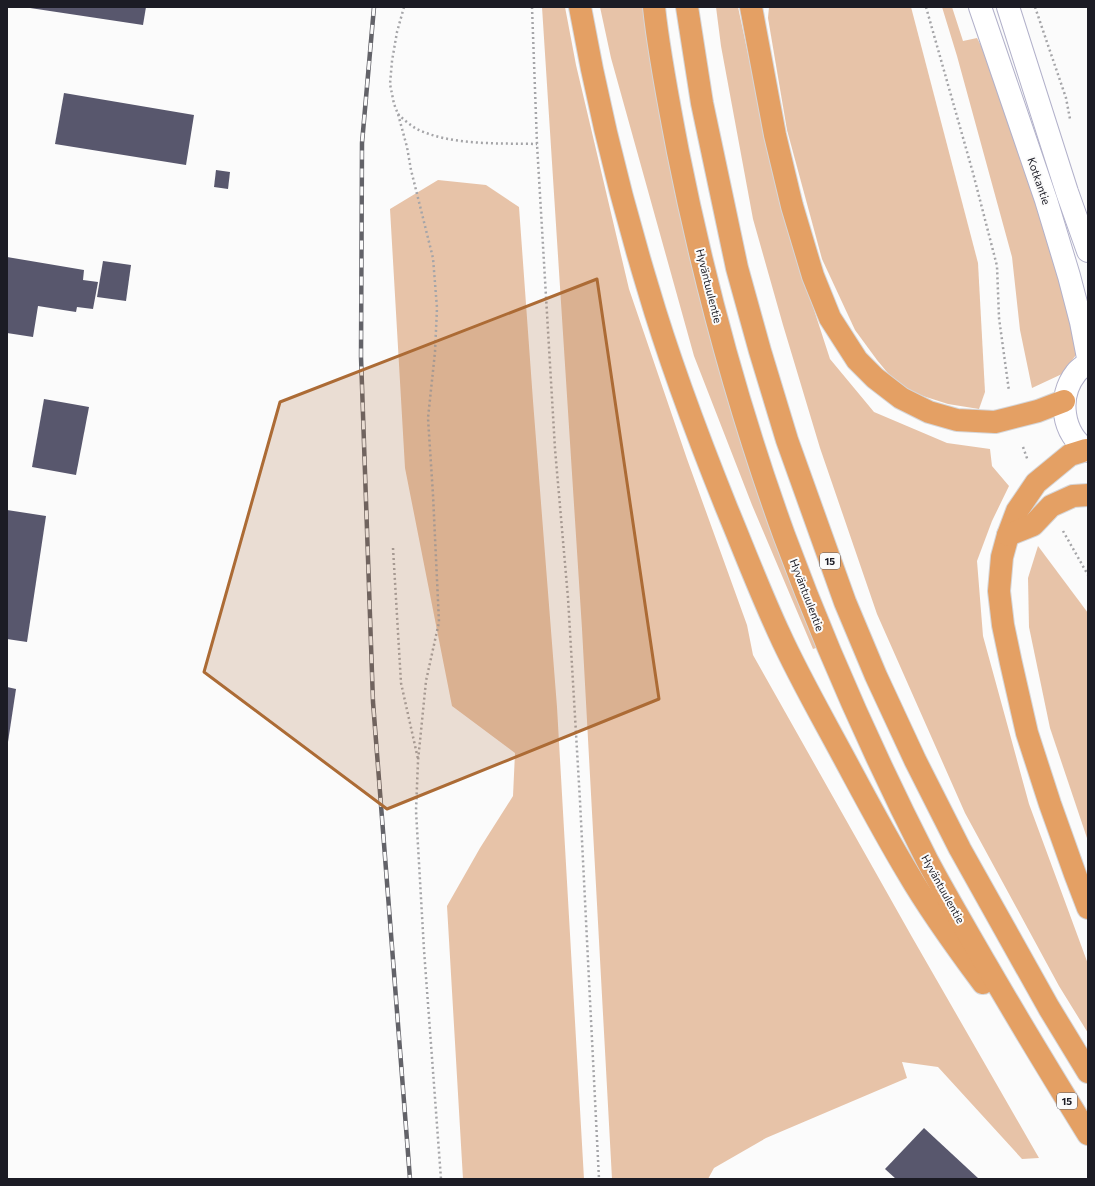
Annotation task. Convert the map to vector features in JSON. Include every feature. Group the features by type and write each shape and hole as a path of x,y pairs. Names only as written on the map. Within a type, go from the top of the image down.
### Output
{"highway":[{"path":"580,7 603,121 648,289 710,466 779,632 859,788 909,875 957,948 1046,1067"},
{"name":"Hyväntuulentie","path":"654,7 670,109 705,274 729,364 755,449 784,534 815,615 884,774 929,863 970,938 1046,1067 1088,1134"},
{"name":"15","path":"687,7 702,103 741,283 787,440 845,602 876,676 915,760 960,849 1049,1008 1088,1072"},
{"path":"750,7 775,135 792,206 814,276 830,318 857,360 875,378 901,398 929,412 957,420 995,422 1038,411 1064,401"},
{"path":"1087,451 1070,455 1036,483 1017,511 1002,557 999,591 1003,625 1027,733 1050,804 1088,908"},
{"path":"1008,535 1033,525 1051,506 1073,496 1088,495"}],"street":[{"name":"Kotkantie","path":"980,7 1046,200 1082,322 1088,358"},
{"path":"1008,7 1067,192 1088,251"},
{"path":"1087,451 1076,441 1068,429 1064,415 1064,401 1068,386 1077,372 1088,362"}],"path":[{"path":"404,7 397,32 390,84 394,104 407,147 411,170 433,258 437,308 435,352 428,418 439,622 426,680 418,761 416,811 424,950 441,1179"},
{"path":"532,7 537,144 555,449 573,684 599,1179"},
{"path":"926,7 973,173 997,266 999,318 1009,391"},
{"path":"398,114 414,127 432,135 492,143 537,144"},
{"path":"1023,447 1028,463"},
{"path":"1063,531 1088,575"},
{"path":"394,548 401,683 418,761"}],"highlighted area":[{"path":"597,279 659,699 387,809 204,672 280,402"}],"shaded area":[{"path":"542,7 565,7 576,65 629,289 687,459 747,625 753,655 1039,1158 1022,1159 938,1067 902,1062 907,1078 766,1138 714,1168 708,1179 612,1179 582,629"},
{"path":"600,7 644,7 675,194 715,348 819,647 813,649 752,505 694,356 611,58"},
{"path":"716,7 738,7 781,208 830,359 874,412 947,443 990,449 992,466 1009,486 992,521 977,561 983,636 1029,804 1088,964 1088,1033 1059,986 965,813 877,614 820,448 753,219 721,46"},
{"path":"769,7 911,7 978,263 985,392 979,409 948,404 901,389 855,330 822,259 787,130 768,18"},
{"path":"942,7 952,7 963,41 977,38 1001,84 1078,341 1076,355 1062,374 1032,388 1020,330 1012,257 957,56"},
{"path":"438,180 486,185 519,207 557,707 584,1179 463,1179 447,906 480,848 513,796 515,753 452,706 405,468 390,209"},
{"path":"1038,546 1088,613 1088,841 1050,728 1029,627 1028,578"}],"building":[{"path":"30,7 146,7 143,25"},
{"path":"64,93 194,115 186,165 55,144"},
{"path":"216,170 230,172 228,189 214,187"},
{"path":"7,257 84,270 83,280 98,282 93,309 77,307 76,312 38,306 33,337 7,333"},
{"path":"103,261 131,265 126,301 97,297"},
{"path":"44,399 89,407 76,475 32,467"},
{"path":"7,510 46,516 27,642 7,639"},
{"path":"7,687 16,689 8,742 7,742"},
{"path":"924,1128 979,1179 896,1179 885,1169"}],"railway":[{"path":"374,7 362,143 361,357 373,702 410,1179"}]}
